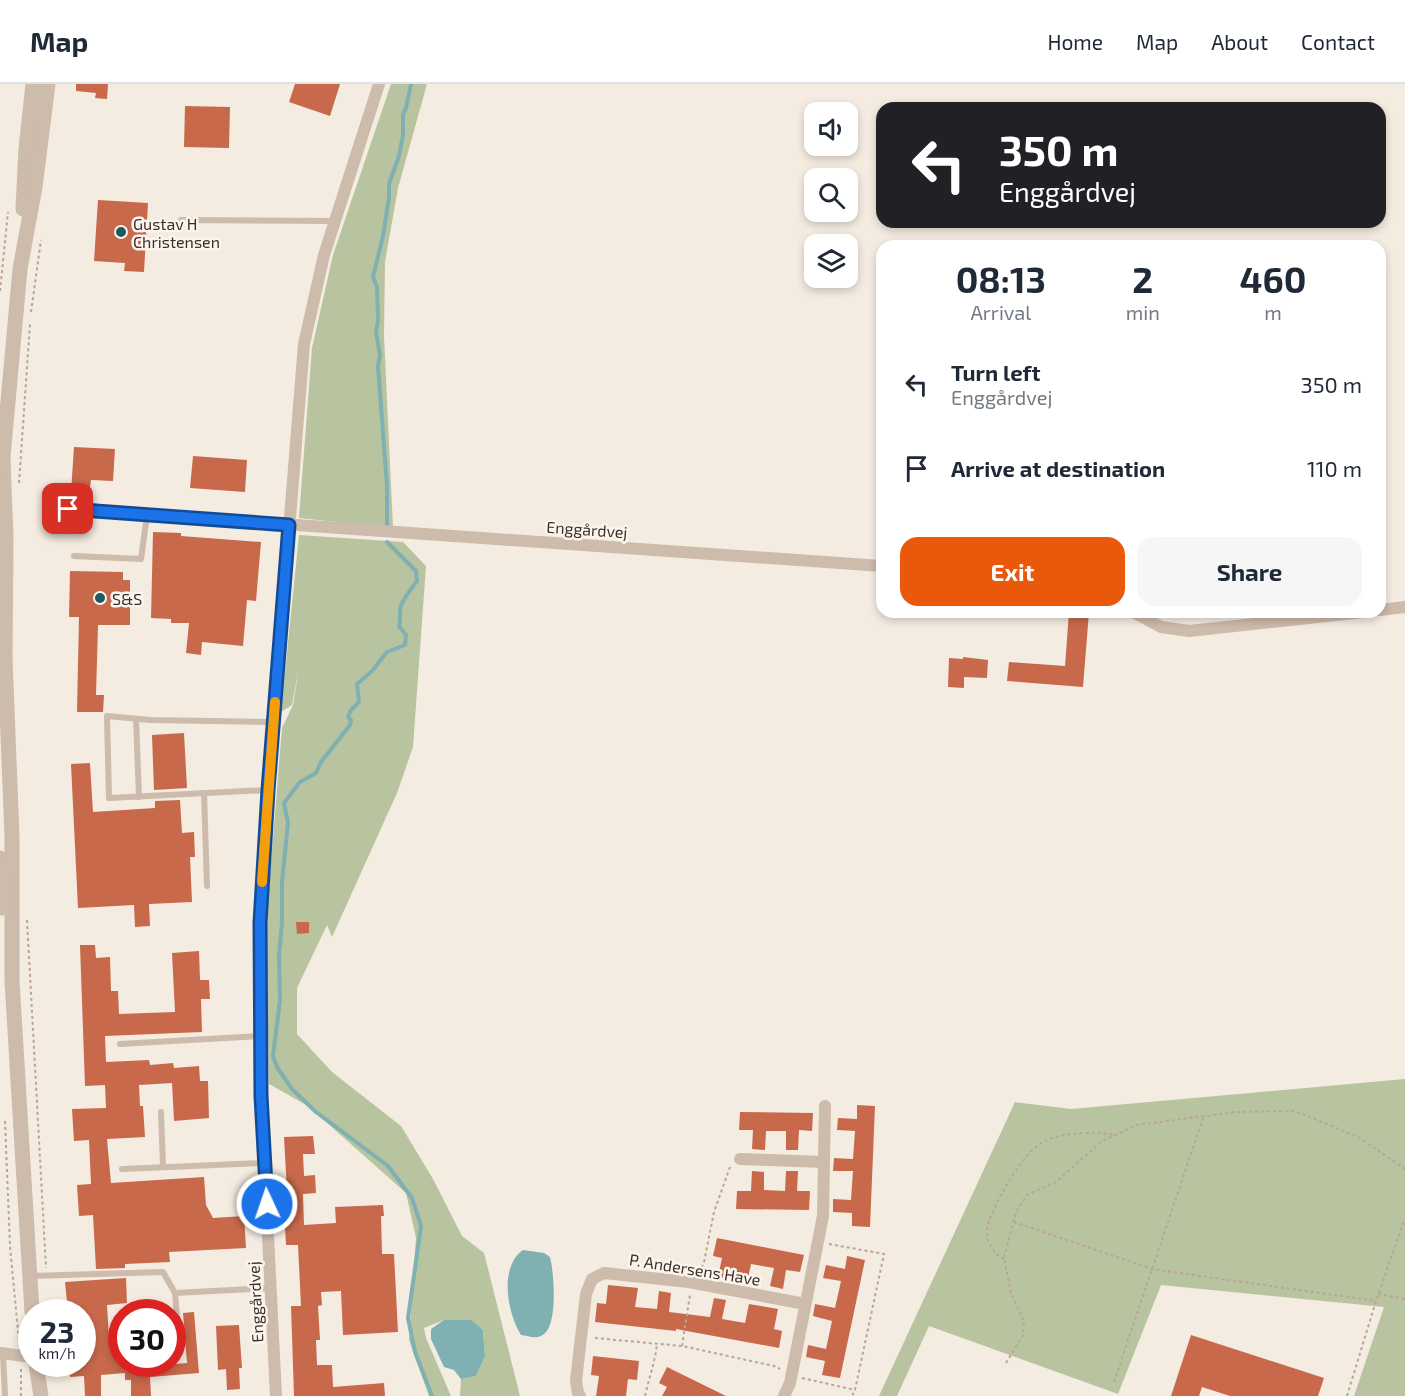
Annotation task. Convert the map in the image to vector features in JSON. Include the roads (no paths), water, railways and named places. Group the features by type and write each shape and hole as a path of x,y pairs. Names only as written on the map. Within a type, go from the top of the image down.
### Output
{"street":[{"path":"0,480 20,269 26,149 33,84"},
{"path":"20,269 35,187 48,84"},
{"name":"Enggårdvej","path":"276,1396 265,1163 260,923 273,722 304,344 324,255 379,84"},
{"path":"3,460 6,539 2,658 12,837 12,981 31,1299"},
{"name":"Enggårdvej","path":"68,509 876,566"},
{"path":"1386,610 1405,608"},
{"path":"1144,618 1161,627 1189,631 1309,618"},
{"path":"0,858 5,935 12,981"},
{"path":"784,1396 792,1374 819,1242 822,1216 825,1106"},
{"path":"740,1159 824,1162"},
{"name":"P. Andersens Have","path":"580,1396 576,1381 586,1294 592,1280 604,1273 692,1282 805,1304"},
{"path":"2,1353 18,1355"},
{"path":"33,1396 34,1377"},
{"path":"37,1377 41,1396"}],"lane":[{"path":"181,220 335,221"},
{"path":"74,556 141,559 147,515"},
{"path":"268,790 109,798 107,716 136,719 273,722"},
{"path":"136,719 139,797"},
{"path":"204,794 207,886"},
{"path":"120,1044 261,1035"},
{"path":"161,1112 163,1167"},
{"path":"122,1169 265,1163"},
{"path":"30,1276 163,1272 175,1293 176,1299"},
{"path":"175,1293 271,1288"},
{"path":"2,1353 4,1396"}],"water":[{"path":"523,1250 544,1253 550,1257 554,1285 553,1309 548,1328 539,1337 521,1335 509,1302 508,1278 515,1258"},
{"path":"444,1320 471,1320 483,1330 485,1356 476,1376 461,1379 454,1370 444,1367 431,1339 431,1329"}],"waterway":[{"path":"387,525 387,486 378,366 380,355 376,332 377,287 373,277 383,236 389,184 399,156 403,135 403,114 411,84"},
{"path":"387,542 416,571 417,581 400,608 399,626 406,635 405,645 387,652 372,671 357,684 359,702 348,717 351,720 350,725 321,762 316,773 300,782 284,803 288,823 282,882 280,1000 273,1056 277,1067 292,1089 316,1112 388,1166 412,1198 421,1226 408,1318 415,1352 432,1396"}],"place":[{"name":"Gustav H Christensen","path":"121,232"},
{"name":"S&S","path":"100,598"}]}
